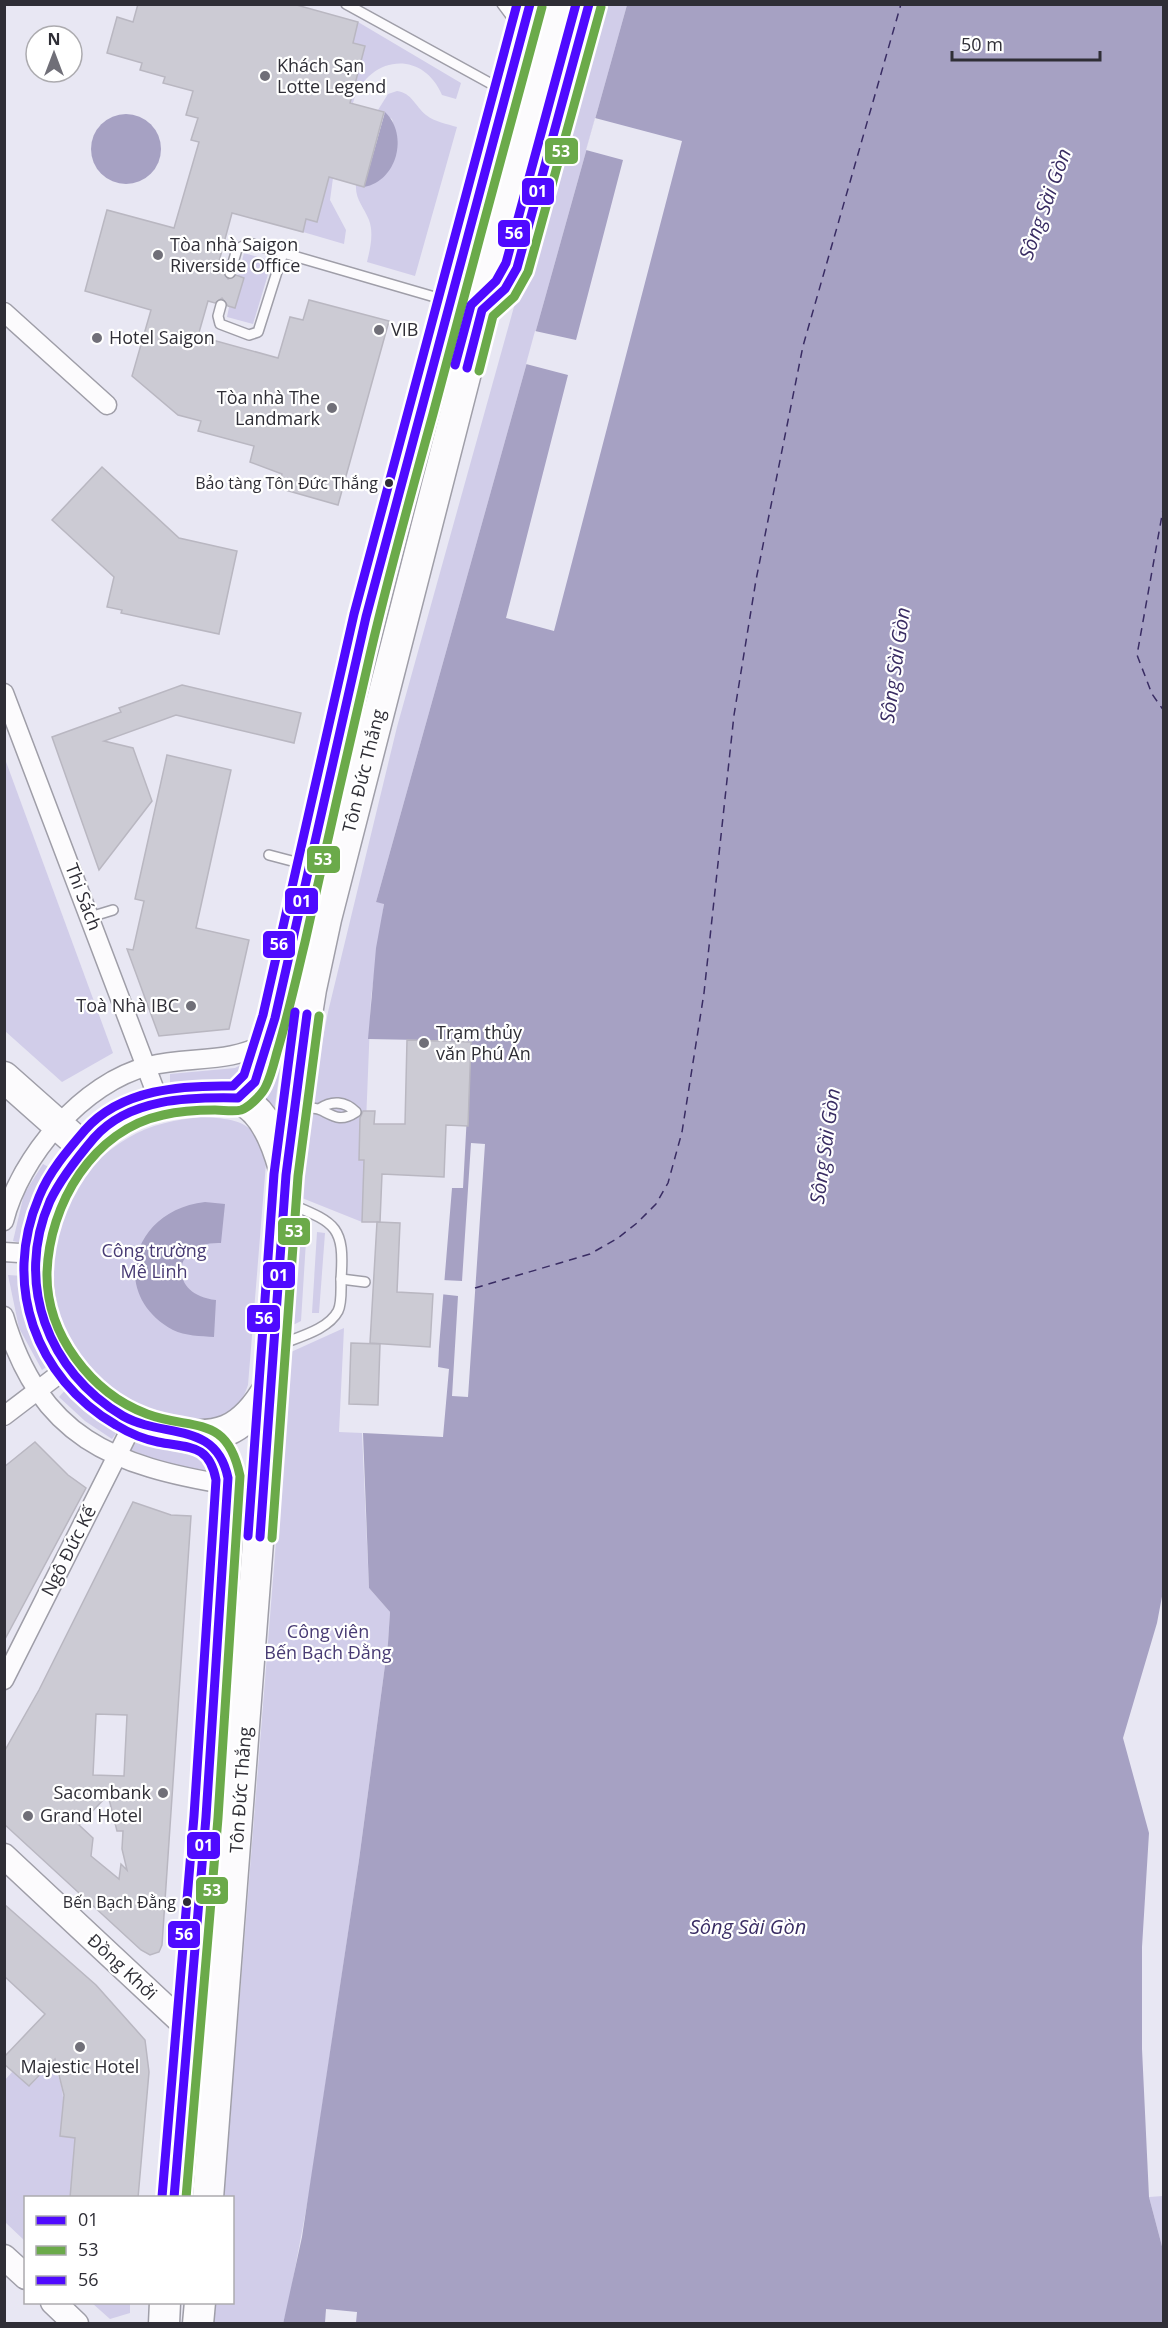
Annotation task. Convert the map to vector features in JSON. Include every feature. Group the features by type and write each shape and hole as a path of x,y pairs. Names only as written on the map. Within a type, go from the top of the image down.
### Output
{"main road":[{"name":"Tôn Đức Thắng","path":"238,1098 255,1082 324,869 482,310 476,278 488,212 545,4"},
{"path":"482,310 568,4"},
{"path":"482,310 505,289 516,268 589,4"},
{"name":"Tôn Đức Thắng","path":"272,1382 285,1188 307,1108 311,989 324,869 366,617 527,18"},
{"path":"450,301 482,310"},
{"path":"4,1077 84,1148"},
{"path":"272,1382 261,1401 246,1419 223,1433 202,1437 156,1430 134,1422 94,1395 67,1368 54,1348 42,1318 34,1280 35,1254 40,1226 50,1197 65,1170 104,1129 129,1113 159,1101 198,1097 238,1098 253,1109 268,1128 285,1188"},
{"name":"Tôn Ðức Thắng","path":"208,2196 272,1382"},
{"name":"Tôn Ðức Thắng","path":"174,2196 206,1817 229,1485 227,1468 217,1450 202,1437"},
{"path":"164,2324 165,2304"},
{"path":"198,2324 200,2304"}],"street":[{"path":"4,312 107,405"},
{"name":"Thi Sách","path":"4,693 159,1101"},
{"path":"4,1221 24,1173 58,1125 96,1092 146,1066 237,1056 269,1041"},
{"path":"4,1252 35,1254"},
{"path":"4,1316 22,1366 37,1391 64,1420 116,1457 148,1469 229,1485"},
{"path":"4,1416 67,1368"},
{"name":"Ngô Ðức Kế","path":"4,1680 134,1422"},
{"name":"Ðồng Khởi","path":"4,1856 188,2028"},
{"path":"4,2257 24,2275"},
{"path":"55,2304 76,2324"}],"lane":[{"path":"346,4 506,92"},
{"path":"502,4 527,18"},
{"path":"230,273 237,249 245,243 450,301"},
{"path":"221,305 218,321 224,327 249,335 258,332 283,253"},
{"path":"269,855 324,869"},
{"path":"90,917 113,910"},
{"path":"274,1347 324,1326 339,1310 343,1244 330,1221 285,1188"},
{"path":"341,1279 365,1282"}],"green space":[{"path":"598,5 627,5 376,902 384,903 371,998 362,1222 302,1198 317,1069 328,1012 397,727"},
{"path":"358,22 461,83 456,99 442,95 433,80 422,70 409,64 395,64 382,67 370,75 360,87 353,103 350,102 364,46 353,43"},
{"path":"397,91 410,97 430,117 457,127 415,276 367,262 371,231 356,190 356,185 396,152 397,138 392,119 378,110 388,94"},
{"path":"329,177 333,178 330,200 346,230 344,244 303,232 306,219"},
{"path":"244,253 272,261 253,324 227,317 229,307 235,308 244,278 238,276"},
{"path":"5,759 113,1053 62,1082 5,1031"},
{"path":"252,1059 245,1074 231,1081 170,1084 170,1074 235,1068"},
{"path":"276,1068 280,1068 274,1113 263,1096"},
{"name":"Công trường Mê Linh","path":"201,1117 227,1119 245,1125 258,1139 266,1163 248,1385 234,1411 211,1420 171,1418 143,1409 118,1395 88,1368 67,1336 55,1301 52,1264 58,1227 72,1193 96,1163 128,1138 145,1129 173,1121"},
{"path":"43,1164 54,1170 26,1244 13,1241 24,1194"},
{"path":"300,1222 307,1225 301,1321 293,1325"},
{"path":"317,1232 325,1233 319,1313 312,1313"},
{"path":"8,1275 23,1276 52,1363 42,1370 19,1328"},
{"name":"Công viên Bến Bạch Đằng","path":"344,1328 339,1432 362,1433 369,1588 390,1612 388,1643 359,1860 309,2194 288,2306 283,2323 214,2324 216,2304 234,2304 234,2196 224,2196 291,1352"},
{"path":"68,1387 120,1428 112,1439 85,1421 59,1397"},
{"path":"137,1438 163,1449 207,1458 213,1475 164,1463 131,1450"},
{"path":"51,2064 62,2090 61,2136 75,2138 70,2196 24,2196 24,2240 5,2222 5,2080 13,2071 30,2086"},
{"path":"1163,2196 1163,2250 1149,2197"},
{"path":"93,2304 130,2304 130,2313 110,2319"}],"water":[{"name":"Sông Sài Gòn","path":"627,5 1163,5 1164,1586 1157,1623 1123,1738 1149,1833 1142,1947 1142,2049 1149,2197 1163,2250 1163,2323 283,2324 302,2237 359,1860 388,1643 390,1612 369,1588 363,1433 443,1437 449,1369 438,1367 439,1347 452,1188 463,1188 471,1041 368,1039 376,948 384,904 376,902"},
{"path":"385,112 396,133 398,144 396,156 385,176 364,187"},
{"path":"126,114 139,117 151,124 158,136 161,149 158,162 151,174 139,181 126,184 113,181 101,174 94,162 91,149 94,136 101,124 113,117"},
{"path":"205,1202 225,1204 221,1243 204,1245 192,1250 181,1269 183,1279 189,1289 200,1296 216,1300 214,1337 178,1332 153,1315 140,1296 135,1276 137,1256 145,1237 160,1220 180,1208"}],"pier":[{"path":"595,118 682,141 554,631 506,618 568,375 526,364 535,331 576,340 623,160 586,150"},
{"path":"471,1143 485,1144 468,1397 452,1396 458,1296 440,1294 442,1280 462,1281"},
{"path":"326,2309 357,2312 356,2323 325,2323"}],"building":[{"path":"138,4 293,4 358,22 353,43 365,46 350,103 384,112 364,187 329,177 317,222 306,219 303,232 232,213 217,269 223,271 228,279 236,275 244,278 235,308 228,306 222,298 215,303 208,301 198,336 278,358 290,317 303,320 309,300 389,321 338,505 278,488 282,474 250,462 254,446 198,431 201,421 178,415 132,376 151,310 85,291 107,210 174,228 199,142 191,140 198,118 186,115 193,91 163,83 165,77 140,70 142,63 107,53 117,17 133,22"},
{"path":"102,467 179,538 237,551 219,634 121,613 122,610 107,607 114,577 52,520"},
{"path":"182,685 301,713 294,743 176,715 104,741 133,748 152,801 99,870 52,737 121,712 119,708"},
{"path":"167,755 231,770 196,928 249,940 229,1029 159,1036 127,949 133,950 144,901 135,899"},
{"path":"407,1040 471,1042 468,1126 446,1125 444,1177 382,1174 380,1222 362,1222 364,1160 359,1160 360,1118 363,1111 375,1111 374,1124 405,1124"},
{"path":"377,1222 400,1223 397,1292 433,1294 430,1347 370,1343"},
{"path":"351,1343 380,1344 378,1405 349,1404"},
{"path":"35,1442 68,1475 86,1488 4,1641 4,1467"},
{"path":"133,1502 171,1515 191,1516 162,1945 159,1952 150,1955 141,1950 4,1824 4,1752 39,1690","holes":["96,1714 127,1715 124,1776 93,1775","108,1795 117,1831 123,1831 122,1849 127,1870 121,1864 119,1879 91,1856 93,1838 79,1825"]},
{"name":"Majestic Hotel","path":"4,1904 96,1985 145,2040 149,2072 138,2196 70,2196 75,2138 60,2136 64,2095 55,2059 29,2086 4,2064 4,2057 45,2014 4,1976"}],"ferry route":[{"path":"475,1288 590,1254 618,1238 637,1223 656,1204 668,1183 682,1132 704,993 734,715 756,580 803,346 901,4"},
{"path":"1164,504 1137,655 1152,694 1164,711"}],"transit line":[{"name":"56","path":"162,2196 194,1816 216,1480 208,1459 196,1449 158,1442 126,1431 88,1405 65,1382 46,1355 33,1326 26,1295 24,1263 28,1230 39,1197 53,1170 85,1130 100,1116 116,1106 153,1092 193,1087 233,1086 244,1075 263,1015 354,614 517,4"},
{"name":"01","path":"174,2196 206,1817 228,1478 222,1460 212,1447 186,1434 139,1423 123,1416 97,1397 75,1375 57,1350 45,1323 38,1293 36,1263 40,1232 50,1201 59,1184 94,1138 108,1125 124,1115 161,1103 200,1098 238,1098 255,1082 275,1018 366,617 530,4"},
{"name":"56","path":"455,365 471,305 496,281 506,263 576,4"},
{"name":"01","path":"467,368 482,310 505,289 517,268 589,4"},
{"name":"53","path":"186,2196 218,1818 240,1476 234,1456 226,1442 217,1433 193,1424 147,1414 108,1392 90,1376 63,1339 54,1318 47,1273 50,1247 56,1221 66,1197 96,1153 116,1136 138,1123 163,1115 196,1111 241,1110 256,1100 268,1082 295,984 390,572 542,7"},
{"name":"53","path":"479,371 493,316 514,297 528,272 601,7"},
{"name":"56","path":"248,1536 274,1174 295,1012"},
{"name":"01","path":"260,1537 286,1175 307,1014"},
{"name":"53","path":"272,1538 298,1176 319,1016"}],"place":[{"name":"Khách Sạn Lotte Legend","path":"265,76"},
{"name":"Tòa nhà Saigon Riverside Office","path":"158,255"},
{"name":"VIB","path":"379,330"},
{"name":"Hotel Saigon","path":"97,338"},
{"name":"Tòa nhà The Landmark","path":"332,408"},
{"name":"Bảo tàng Tôn Đức Thắng","path":"389,483"},
{"name":"Toà Nhà IBC","path":"191,1006"},
{"name":"Trạm thủy văn Phú An","path":"424,1043"},
{"name":"Sacombank","path":"163,1793"},
{"name":"Grand Hotel","path":"28,1816"},
{"name":"Bến Bạch Đằng","path":"187,1902"},
{"name":"Majestic Hotel","path":"80,2047"}]}
